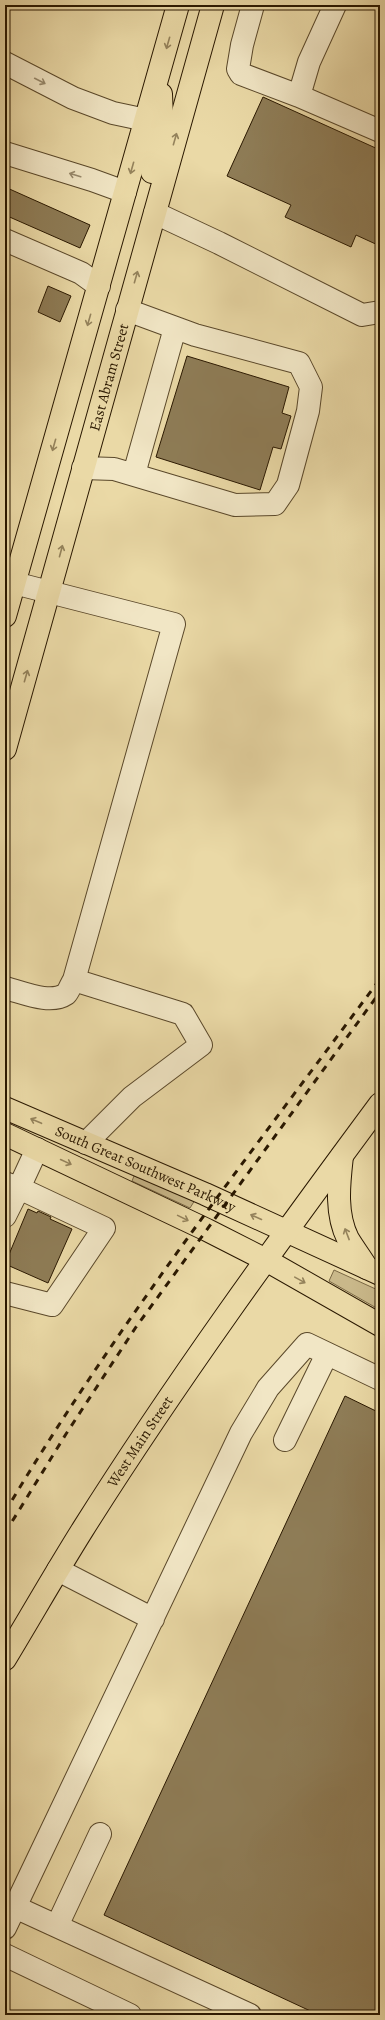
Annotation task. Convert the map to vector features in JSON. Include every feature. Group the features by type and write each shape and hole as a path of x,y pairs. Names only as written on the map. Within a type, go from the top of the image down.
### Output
{"main road":[{"path":"5,616 178,5"},
{"name":"East Abram Street","path":"5,749 10,712 50,591 213,5"},
{"path":"155,213 147,207 146,193 155,162 162,118 160,70"},
{"path":"98,415 103,377 120,309 118,299 99,286"},
{"name":"South Great Southwest Parkway","path":"5,1108 286,1231 373,1271"},
{"name":"West Main Street","path":"5,1659 82,1529 187,1372 286,1231 342,1156 376,1117"},
{"name":"South Great Southwest Parkway","path":"5,1134 187,1220 266,1260 380,1325"},
{"path":"342,1156 338,1190 340,1215 348,1238 373,1271"}],"street":[{"path":"253,5 242,45 238,69 241,74 299,96 380,131"},
{"path":"299,96 309,62 335,5"},
{"path":"5,63 73,98 113,113 146,120"},
{"path":"5,153 92,180 125,192"},
{"path":"155,213 226,246 362,316 380,312"},
{"path":"5,240 81,273 99,286"},
{"path":"83,468 114,469 235,505 275,504 288,484 308,411 311,387 298,363 175,328 127,310"},
{"path":"134,474 175,328"},
{"path":"5,988 38,997 57,998 67,993 74,980 174,624 14,583"},
{"path":"74,980 183,1014 201,1045 132,1097 86,1143"},
{"path":"5,1216 12,1185 38,1149"},
{"path":"5,1293 52,1306 104,1228 12,1185"},
{"path":"5,1928 241,1433 268,1388 307,1344 380,1379"},
{"path":"285,1440 327,1354"},
{"path":"58,1570 153,1619"},
{"path":"57,1926 100,1834"},
{"path":"15,1907 57,1926 225,2010 250,2015"},
{"path":"5,1955 130,2015"}],"shaded area":[{"path":"134,1176 159,1184 195,1200 190,1208 132,1181"},
{"path":"334,1270 380,1291 380,1310 329,1281"}],"building":[{"path":"263,97 380,150 380,246 356,235 351,247 285,217 291,205 227,176"},
{"path":"5,187 90,225 80,248 5,215"},
{"path":"48,286 71,296 60,322 38,312"},
{"path":"187,356 289,387 282,413 291,416 281,449 273,447 260,490 156,457"},
{"path":"28,1209 37,1213 38,1211 51,1217 50,1219 72,1229 48,1283 5,1264"},
{"path":"345,1396 380,1413 380,2015 319,2015 104,1915"}],"railway":[{"path":"5,1512 92,1374 138,1307 380,979"},
{"path":"5,1533 66,1434 136,1327 380,992"}]}
